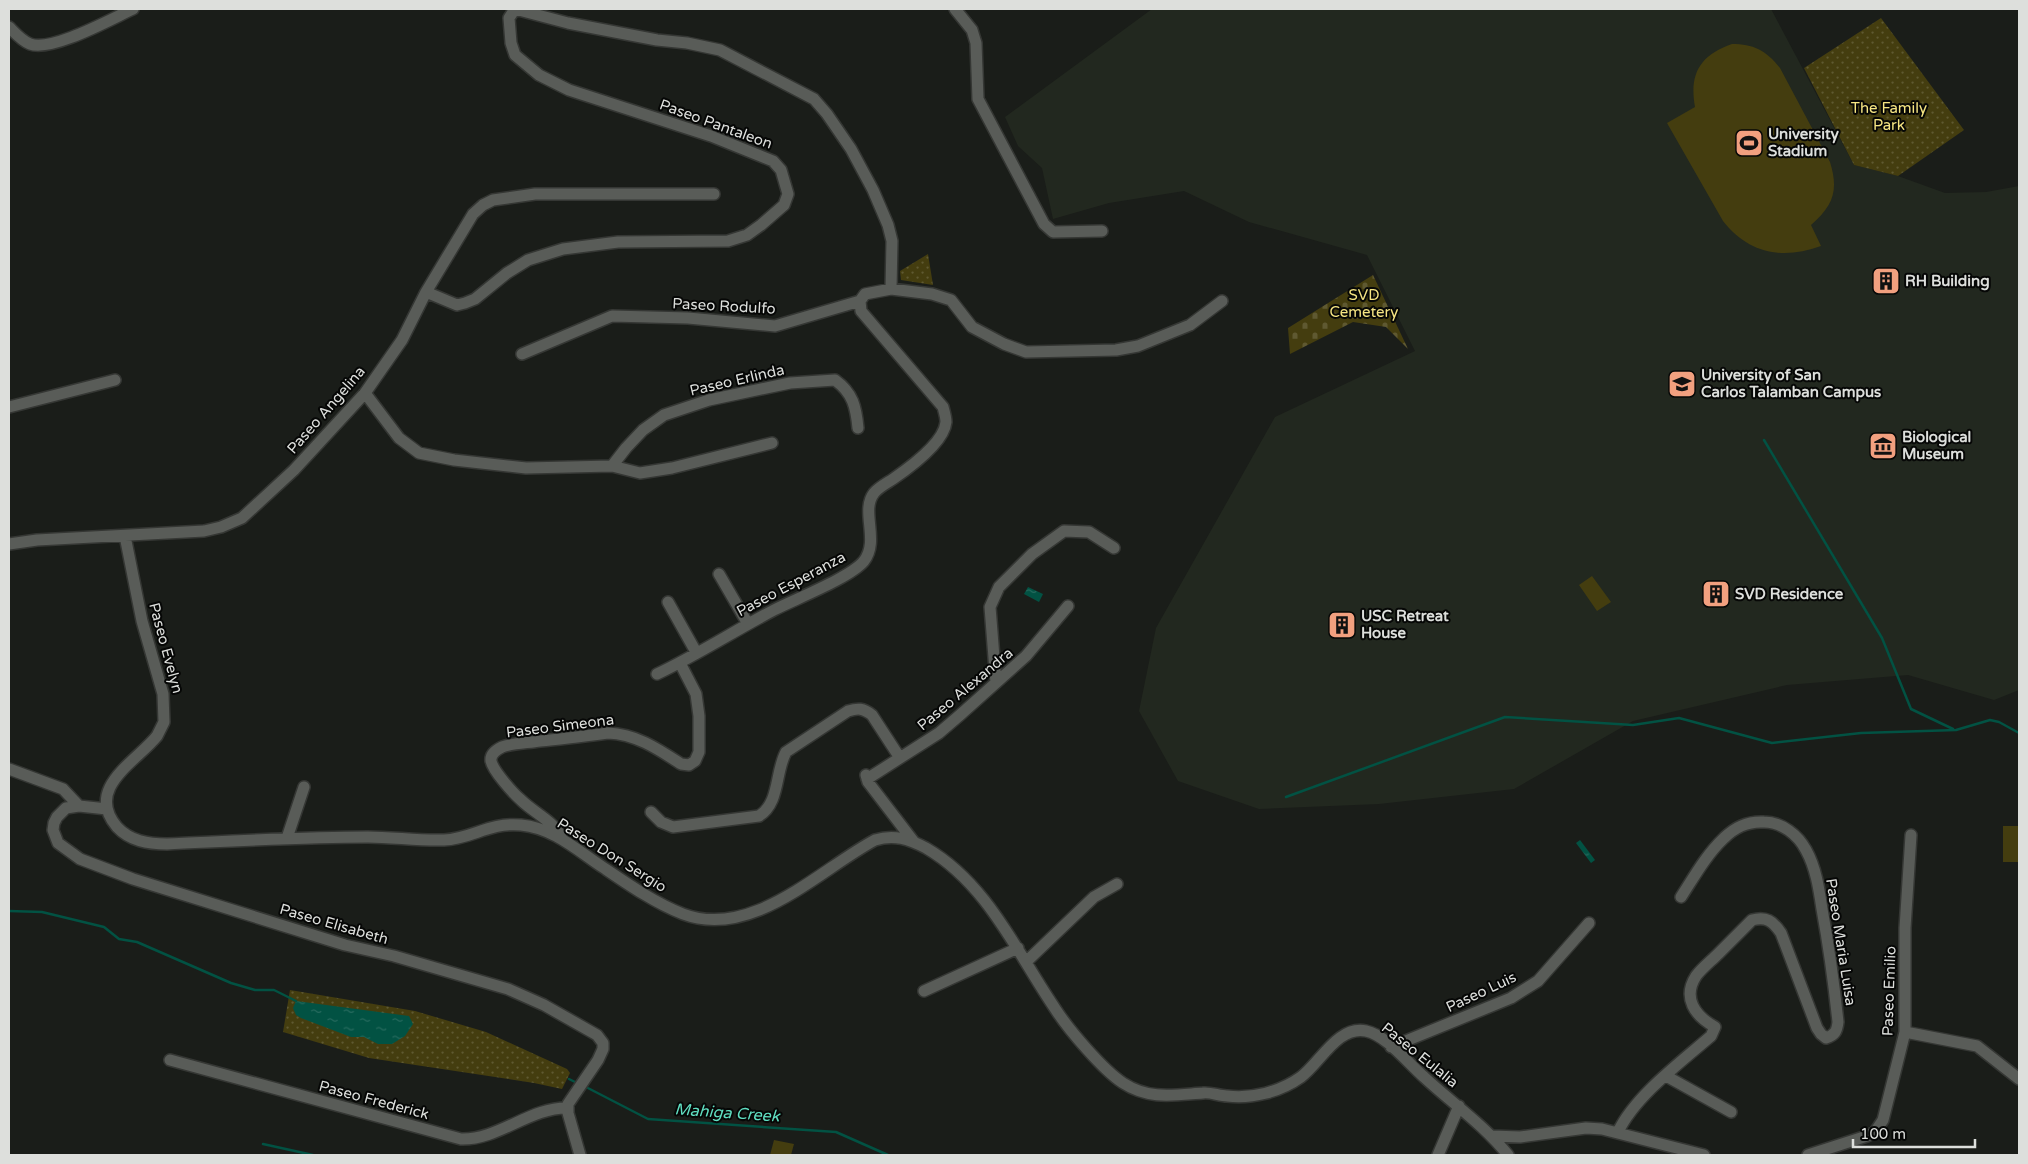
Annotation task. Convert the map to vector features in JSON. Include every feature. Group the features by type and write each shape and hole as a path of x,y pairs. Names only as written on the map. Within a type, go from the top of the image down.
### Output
{"street":[{"path":"9,27 24,40 41,46 58,42 133,9"},
{"path":"515,9 577,25 720,50 814,100 827,114 851,149 873,190 888,226 892,241 890,288"},
{"name":"Paseo Pantaleon","path":"426,292 457,305 465,304 528,260 563,249 618,242 728,240 747,235 784,205 788,194 781,170 773,161 711,136 569,90 539,75 515,55 511,43 509,18 515,9"},
{"path":"955,9 972,30 976,43 978,99 1044,224 1053,232 1102,231"},
{"name":"Paseo Angelina","path":"9,544 37,540 204,531 221,528 242,518 294,470 365,393 402,340 426,292 473,214 493,200 536,194 714,194"},
{"name":"Paseo Rodulfo","path":"522,354 612,316 688,318 775,326 860,301 865,294 890,288 932,294 951,300 972,327 1004,344 1026,352 1116,350 1138,346 1190,325 1222,301"},
{"name":"Paseo Esperanza","path":"656,674 680,663 696,652 748,624 844,576 862,563 870,552 871,526 868,503 875,492 916,462 942,434 946,421 942,407 861,311 860,301"},
{"path":"9,407 115,380"},
{"name":"Paseo Erlinda","path":"612,466 643,430 664,414 709,400 790,383 835,380 847,390 854,402 858,428"},
{"path":"365,393 399,438 419,453 454,460 526,468 612,466 640,473 672,468 772,443"},
{"path":"996,683 990,607 999,587 1032,554 1064,531 1089,532 1114,548"},
{"name":"Paseo Evelyn","path":"106,809 106,800 113,781 157,736 164,722 165,714 163,694 142,621 125,536"},
{"path":"718,574 748,624"},
{"path":"668,602 696,652"},
{"name":"Paseo Alexandra","path":"914,842 866,777 900,758 939,732 1026,656 1068,606"},
{"name":"Paseo Simeona","path":"563,839 553,826 531,810 503,780 491,761 495,751 503,747 520,744 608,733 638,738 681,764 689,765 695,761 698,752 699,716 696,694 680,663"},
{"path":"651,812 661,822 673,827 759,816 768,811 774,795 781,761 786,752 848,711 857,708 872,714 900,758"},
{"path":"9,769 63,789 79,806 106,809"},
{"path":"287,838 304,787"},
{"name":"Paseo Elisabeth","path":"79,806 71,806 61,812 54,823 53,830 58,843 80,859 134,879 344,945 490,983 524,996 563,1015 597,1035 603,1043 601,1054 569,1101 568,1108"},
{"name":"Paseo Don Sergio","path":"106,809 116,825 127,835 153,844 287,838 370,837 442,840 463,837 488,827 519,824 543,829 563,839 662,904 685,915 719,919 736,917 768,906 810,882 875,840 894,837 914,842 941,858 974,886 1027,961 1064,1021 1110,1073 1135,1089"},
{"name":"Paseo Maria Luisa","path":"1618,1132 1632,1109 1711,1036 1715,1027 1702,1019 1692,1004 1690,989 1696,976 1752,920 1761,917 1770,920 1781,933 1821,1034 1826,1038 1833,1036 1837,1030 1838,1022 1830,949 1818,883 1806,850 1796,836 1785,827 1771,822 1754,821 1742,825 1725,837 1712,851 1681,897"},
{"name":"Paseo Emilio","path":"1808,1155 1867,1136 1875,1132 1882,1120 1906,1032 1905,928 1911,835"},
{"path":"1027,961 1094,897 1117,884"},
{"name":"Paseo Luis","path":"1392,1047 1511,998 1538,981 1589,923"},
{"path":"924,991 1018,948"},
{"name":"Paseo Eulalia","path":"1135,1089 1157,1096 1206,1092 1245,1098 1272,1091 1300,1077 1338,1040 1349,1033 1366,1031 1378,1036 1392,1047 1492,1136 1508,1155"},
{"path":"1906,1032 1978,1046 2019,1079"},
{"name":"Paseo Frederick","path":"170,1060 461,1139 485,1136 551,1108 568,1108"},
{"path":"1666,1076 1731,1112"},
{"path":"1438,1155 1459,1106"},
{"path":"568,1108 580,1155"},
{"path":"1492,1136 1520,1137 1586,1128 1602,1128 1704,1155"},
{"path":"1508,1155 1520,1137"}],"shaded area":[{"name":"University of San Carlos Talamban Campus","path":"1152,9 1771,9 1854,165 1898,176 1945,193 1986,192 2019,186 2019,690 1994,700 1908,675 1787,685 1633,721 1514,789 1379,804 1259,809 1178,781 1139,711 1156,628 1275,417 1415,351 1367,255 1249,222 1184,191 1109,203 1053,219 1042,168 1018,146 1005,117"}],"green space":[{"name":"The Family Park","path":"1881,18 1964,130 1898,176 1854,165 1804,68"},
{"name":"University Stadium","path":"1732,44 1746,45 1759,49 1780,68 1830,162 1834,181 1832,197 1825,211 1811,225 1821,246 1793,253 1780,253 1755,247 1744,241 1723,221 1667,123 1695,107 1694,85 1699,67 1712,54"},
{"path":"928,254 933,285 901,280 900,271"},
{"name":"SVD Cemetery","path":"1373,275 1408,349 1386,327 1353,322 1290,354 1288,328"},
{"path":"1592,576 1611,602 1597,611 1579,585"},
{"path":"2003,826 2019,826 2019,862 2003,862"},
{"path":"290,990 415,1011 486,1032 567,1069 570,1073 562,1089 369,1058 283,1032"},
{"path":"774,1140 794,1144 791,1155 770,1155"}],"water":[{"path":"1028,587 1043,594 1039,602 1024,594"},
{"path":"1580,840 1595,860 1591,863 1576,843"},
{"path":"296,1001 409,1016 413,1024 405,1036 392,1044 378,1044 364,1037 351,1037 301,1018 296,1015 293,1008"}],"waterway":[{"path":"1764,440 1882,638 1911,709 1953,729"},
{"path":"1286,797 1505,717 1633,725 1679,718 1772,743 1861,733 1956,730 1990,720 1999,722 2019,733"},
{"path":"9,911 42,912 104,927 119,939 137,942 231,983 255,990 274,990 296,1001"},
{"name":"Mahiga Creek","path":"569,1079 579,1084"},
{"name":"Mahiga Creek","path":"584,1086 648,1119 836,1132 888,1155"},
{"path":"263,1144 313,1155"}],"place":[{"name":"University Stadium","path":"1749,143"},
{"name":"RH Building","path":"1886,281"},
{"name":"University of San Carlos Talamban Campus","path":"1682,384"},
{"name":"Biological Museum","path":"1883,446"},
{"name":"SVD Residence","path":"1716,594"},
{"name":"USC Retreat House","path":"1342,625"}]}
